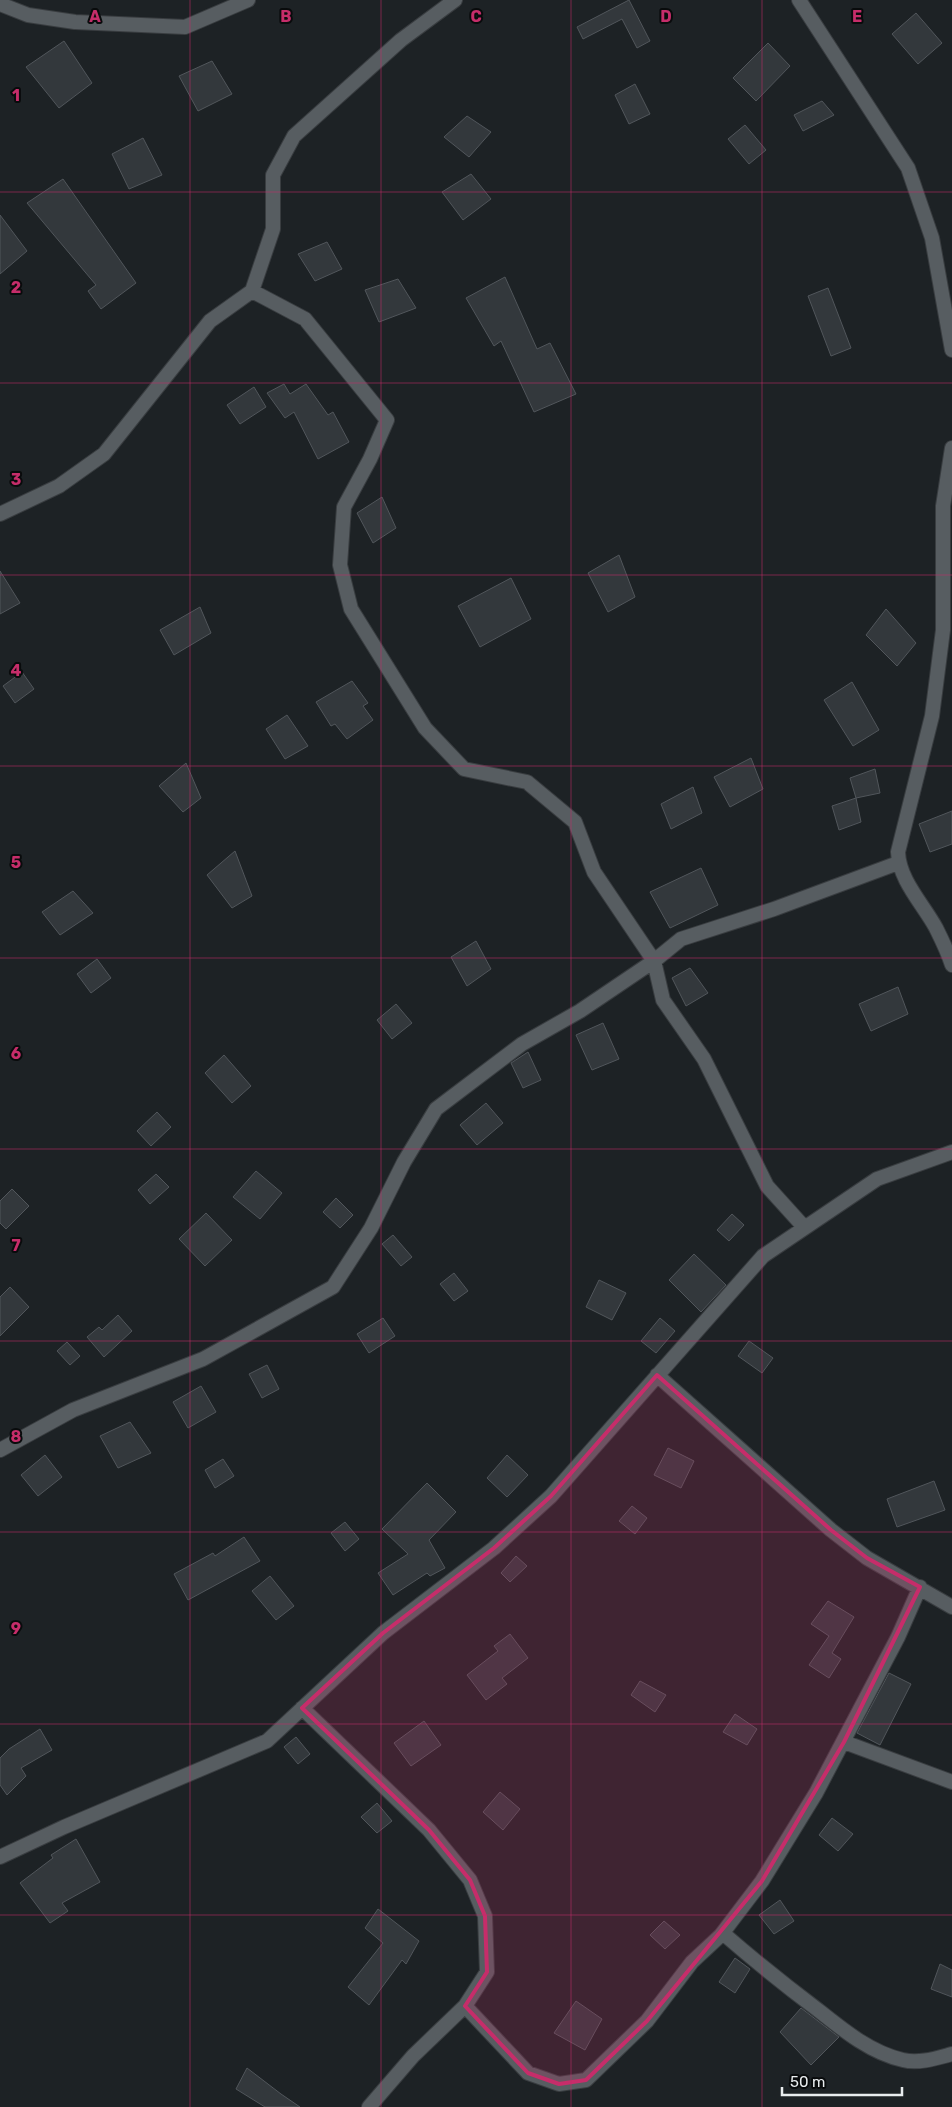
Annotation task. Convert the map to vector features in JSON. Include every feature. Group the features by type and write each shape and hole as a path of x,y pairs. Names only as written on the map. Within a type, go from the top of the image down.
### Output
{"street":[{"path":"0,4 28,15 76,22 185,27 248,0"},
{"path":"0,514 59,486 104,454 210,321 252,291 273,229 273,175 294,136 402,40 455,0"},
{"path":"799,0 908,168 932,238 952,350"},
{"path":"252,291 305,319 387,420 370,460 344,507 340,565 351,609 425,728 464,770 527,782 574,822 594,872 654,961 663,1000 704,1059 767,1186 804,1227"},
{"path":"952,448 943,506 947,537 943,630 932,716 898,852 898,863 937,929 952,965"},
{"path":"0,1450 73,1410 203,1359 333,1287 371,1228 404,1162 436,1109 522,1044 580,1011 654,961 681,939 774,909 898,863"},
{"path":"0,1857 46,1834 267,1741 382,1633 494,1548 544,1502 763,1256 877,1179 952,1152"},
{"path":"658,1375 830,1530 892,1574 920,1587 952,1607"},
{"path":"465,2006 528,2074 558,2084 586,2080 647,2021 692,1962 721,1935 762,1881 816,1793 844,1742 898,1637 920,1587"},
{"path":"302,1708 429,1830 470,1880 485,1916 487,1972 465,2006 413,2056 369,2107"},
{"path":"844,1742 952,1782"},
{"path":"721,1935 725,1935 779,1981 850,2035 877,2050 904,2061 929,2060 952,2054"}],"highlighted area":[{"path":"657,1375 831,1530 867,1558 920,1587 844,1742 762,1881 647,2021 586,2080 559,2084 528,2073 465,2006 487,1972 485,1916 470,1880 429,1830 302,1708 383,1633 494,1548 551,1496"}],"building":[{"path":"629,0 650,41 637,48 622,19 583,39 577,27"},
{"path":"916,13 942,43 918,64 892,34"},
{"path":"64,41 92,83 59,108 26,67"},
{"path":"768,43 790,66 756,101 733,78"},
{"path":"212,61 232,94 198,111 179,76"},
{"path":"635,84 650,114 629,124 615,95"},
{"path":"822,101 834,115 803,131 794,115"},
{"path":"467,116 491,132 469,157 444,137"},
{"path":"745,125 766,150 749,164 728,139"},
{"path":"143,138 162,175 129,189 112,154"},
{"path":"471,174 491,199 463,220 442,192"},
{"path":"63,179 136,283 101,309 88,291 96,285 27,203"},
{"path":"0,215 27,251 0,274"},
{"path":"327,242 342,269 315,281 298,254"},
{"path":"505,277 537,349 550,343 576,394 534,412 501,341 494,346 466,298"},
{"path":"398,279 416,308 379,322 365,290"},
{"path":"828,288 851,348 831,356 808,296"},
{"path":"284,384 290,394 306,384 328,415 333,412 349,442 318,459 294,412 285,418 267,393"},
{"path":"254,387 266,407 240,424 227,405"},
{"path":"382,497 396,528 373,543 357,513"},
{"path":"619,555 635,597 608,612 588,573"},
{"path":"0,571 20,603 0,614"},
{"path":"511,578 531,619 480,647 458,606"},
{"path":"200,607 211,633 174,655 160,630"},
{"path":"886,609 916,643 897,666 866,635"},
{"path":"22,672 34,689 15,703 3,686"},
{"path":"352,681 368,703 363,706 373,720 347,739 335,724 331,726 316,702"},
{"path":"852,682 879,730 853,746 824,700"},
{"path":"287,715 308,746 285,759 266,729"},
{"path":"751,758 763,789 730,807 714,777"},
{"path":"186,763 201,798 183,812 159,786"},
{"path":"875,769 880,793 856,798 850,778"},
{"path":"693,787 702,813 671,829 661,804"},
{"path":"856,798 861,822 839,830 832,806"},
{"path":"952,811 952,844 930,852 919,824"},
{"path":"235,851 252,896 232,908 207,875"},
{"path":"701,868 718,905 670,928 650,892"},
{"path":"73,891 93,913 60,935 42,912"},
{"path":"476,941 491,969 467,986 451,957"},
{"path":"97,959 111,978 91,993 77,974"},
{"path":"690,968 708,993 686,1006 672,978"},
{"path":"898,987 908,1014 871,1031 859,1004"},
{"path":"396,1004 412,1023 392,1039 377,1020"},
{"path":"603,1023 619,1059 592,1070 576,1035"},
{"path":"528,1052 541,1080 523,1088 511,1063"},
{"path":"224,1055 251,1086 232,1103 205,1073"},
{"path":"486,1103 503,1123 477,1145 460,1125"},
{"path":"157,1112 171,1127 151,1146 137,1131"},
{"path":"256,1171 282,1193 260,1219 233,1197"},
{"path":"156,1174 169,1187 150,1204 138,1190"},
{"path":"12,1189 29,1206 6,1229 0,1223 0,1201"},
{"path":"336,1198 353,1215 340,1228 323,1212"},
{"path":"206,1213 232,1240 205,1266 179,1239"},
{"path":"732,1214 744,1225 729,1241 717,1230"},
{"path":"393,1235 412,1257 401,1266 382,1244"},
{"path":"694,1254 726,1285 701,1312 669,1280"},
{"path":"454,1273 468,1291 454,1301 440,1284"},
{"path":"599,1280 626,1293 612,1320 586,1307"},
{"path":"10,1287 29,1307 0,1336 0,1297"},
{"path":"118,1315 132,1331 104,1357 87,1337 99,1327 102,1330"},
{"path":"383,1318 395,1336 369,1353 357,1334"},
{"path":"660,1318 675,1331 656,1353 641,1341"},
{"path":"749,1341 773,1358 762,1373 738,1356"},
{"path":"67,1342 80,1356 70,1365 57,1351"},
{"path":"267,1365 279,1389 262,1398 249,1374"},
{"path":"201,1386 216,1412 188,1428 173,1402"},
{"path":"130,1422 151,1453 118,1468 100,1436"},
{"path":"668,1448 694,1461 681,1488 654,1475"},
{"path":"45,1455 62,1477 38,1496 21,1475"},
{"path":"507,1455 528,1475 507,1497 487,1478"},
{"path":"223,1459 234,1476 215,1488 205,1470"},
{"path":"934,1481 945,1510 897,1527 887,1499"},
{"path":"427,1483 456,1512 429,1540 445,1568 430,1576 427,1573 393,1595 378,1573 408,1554 382,1529"},
{"path":"632,1506 647,1518 635,1534 619,1521"},
{"path":"345,1522 359,1539 345,1551 331,1533"},
{"path":"244,1537 260,1561 188,1600 174,1574 213,1553 215,1556"},
{"path":"516,1556 527,1566 510,1582 501,1573"},
{"path":"270,1576 294,1606 276,1620 252,1591"},
{"path":"828,1601 854,1617 832,1653 841,1659 829,1678 809,1665 829,1636 811,1624"},
{"path":"510,1634 528,1658 502,1678 507,1684 486,1700 467,1675 498,1651 494,1646"},
{"path":"889,1673 911,1684 880,1745 857,1733"},
{"path":"640,1681 666,1695 655,1712 631,1695"},
{"path":"735,1714 757,1729 747,1745 723,1732"},
{"path":"424,1721 441,1745 411,1766 394,1743"},
{"path":"40,1729 52,1750 21,1768 26,1776 7,1795 0,1785 0,1758 9,1749"},
{"path":"296,1737 310,1754 298,1764 284,1747"},
{"path":"500,1792 520,1809 503,1830 483,1812"},
{"path":"377,1803 392,1821 377,1833 361,1817"},
{"path":"832,1818 853,1834 838,1851 819,1835"},
{"path":"76,1839 100,1882 62,1903 68,1911 50,1923 20,1883 53,1858 51,1855"},
{"path":"780,1900 794,1921 774,1934 759,1915"},
{"path":"378,1909 419,1941 406,1964 402,1960 369,2005 348,1987 383,1943 365,1928"},
{"path":"664,1921 680,1935 665,1949 650,1935"},
{"path":"735,1958 750,1969 735,1993 719,1982"},
{"path":"940,1964 952,1970 952,1997 931,1989"},
{"path":"576,2001 602,2019 585,2050 554,2033"},
{"path":"801,2008 839,2037 811,2065 780,2032"},
{"path":"247,2068 300,2107 265,2107 236,2089"}]}
